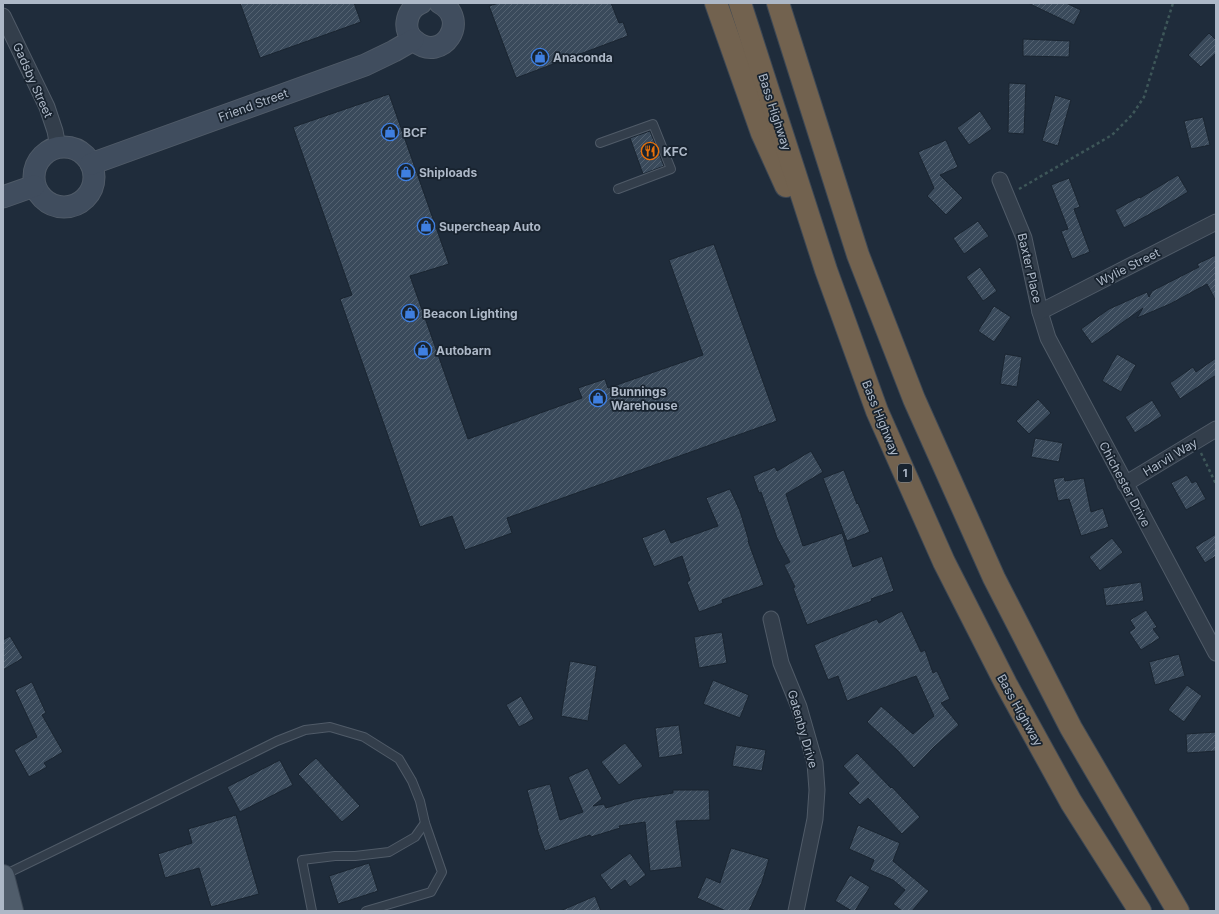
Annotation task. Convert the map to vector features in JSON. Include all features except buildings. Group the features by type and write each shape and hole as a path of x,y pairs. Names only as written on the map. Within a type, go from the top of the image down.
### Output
{"highway":[{"path":"716,3 762,133 826,270"},
{"name":"Bass Highway","path":"740,3 826,270 877,411 944,562 1006,684 1071,802 1140,911"},
{"path":"778,3 858,255 914,399 994,578 1071,728 1178,911"},
{"path":"1071,802 1131,911"}],"main road":[{"path":"3,876 12,911"}],"street":[{"path":"421,3 412,10 408,17 408,33 413,40 420,45 427,47 436,47 445,43 450,37 453,29 454,21 448,9 440,3"},
{"name":"Gadsby Street","path":"3,16 46,107 55,131 58,147"},
{"name":"Friend Street","path":"91,164 314,82 365,65 394,52 413,40"},
{"path":"58,147 68,147 77,150 85,156 91,164 94,174 94,184 90,193 84,201 75,206 65,208 55,207 46,202 39,195 34,186 33,176 35,166 48,151 58,147"},
{"name":"Baxter Place","path":"1000,180 1024,238 1040,312"},
{"path":"3,197 34,186"},
{"name":"Wylie Street","path":"1040,312 1216,222"},
{"name":"Chichester Drive","path":"1040,312 1048,338 1216,653"},
{"name":"Harvil Way","path":"1125,484 1216,430"},
{"name":"Gatenby Drive","path":"771,619 781,662 799,707 813,756 817,790 815,819 796,911"}],"lane":[{"path":"600,143 653,124 671,169 618,189"},
{"path":"3,876 148,806 277,741 305,730 330,727 364,737 399,759 412,781 420,801 425,823 442,872 431,892 366,911"},
{"path":"312,911 302,860 389,852 415,837 425,823"}],"path":[{"path":"1007,196 1112,135 1132,115 1144,97 1173,3"},
{"path":"1195,442 1216,484"}],"place":[{"name":"Anaconda","path":"540,57"},
{"name":"BCF","path":"390,132"},
{"name":"KFC","path":"650,151"},
{"name":"Shiploads","path":"406,172"},
{"name":"Supercheap Auto","path":"426,226"},
{"name":"Beacon Lighting","path":"410,313"},
{"name":"Autobarn","path":"423,350"},
{"name":"Bunnings Warehouse","path":"598,398"}]}
